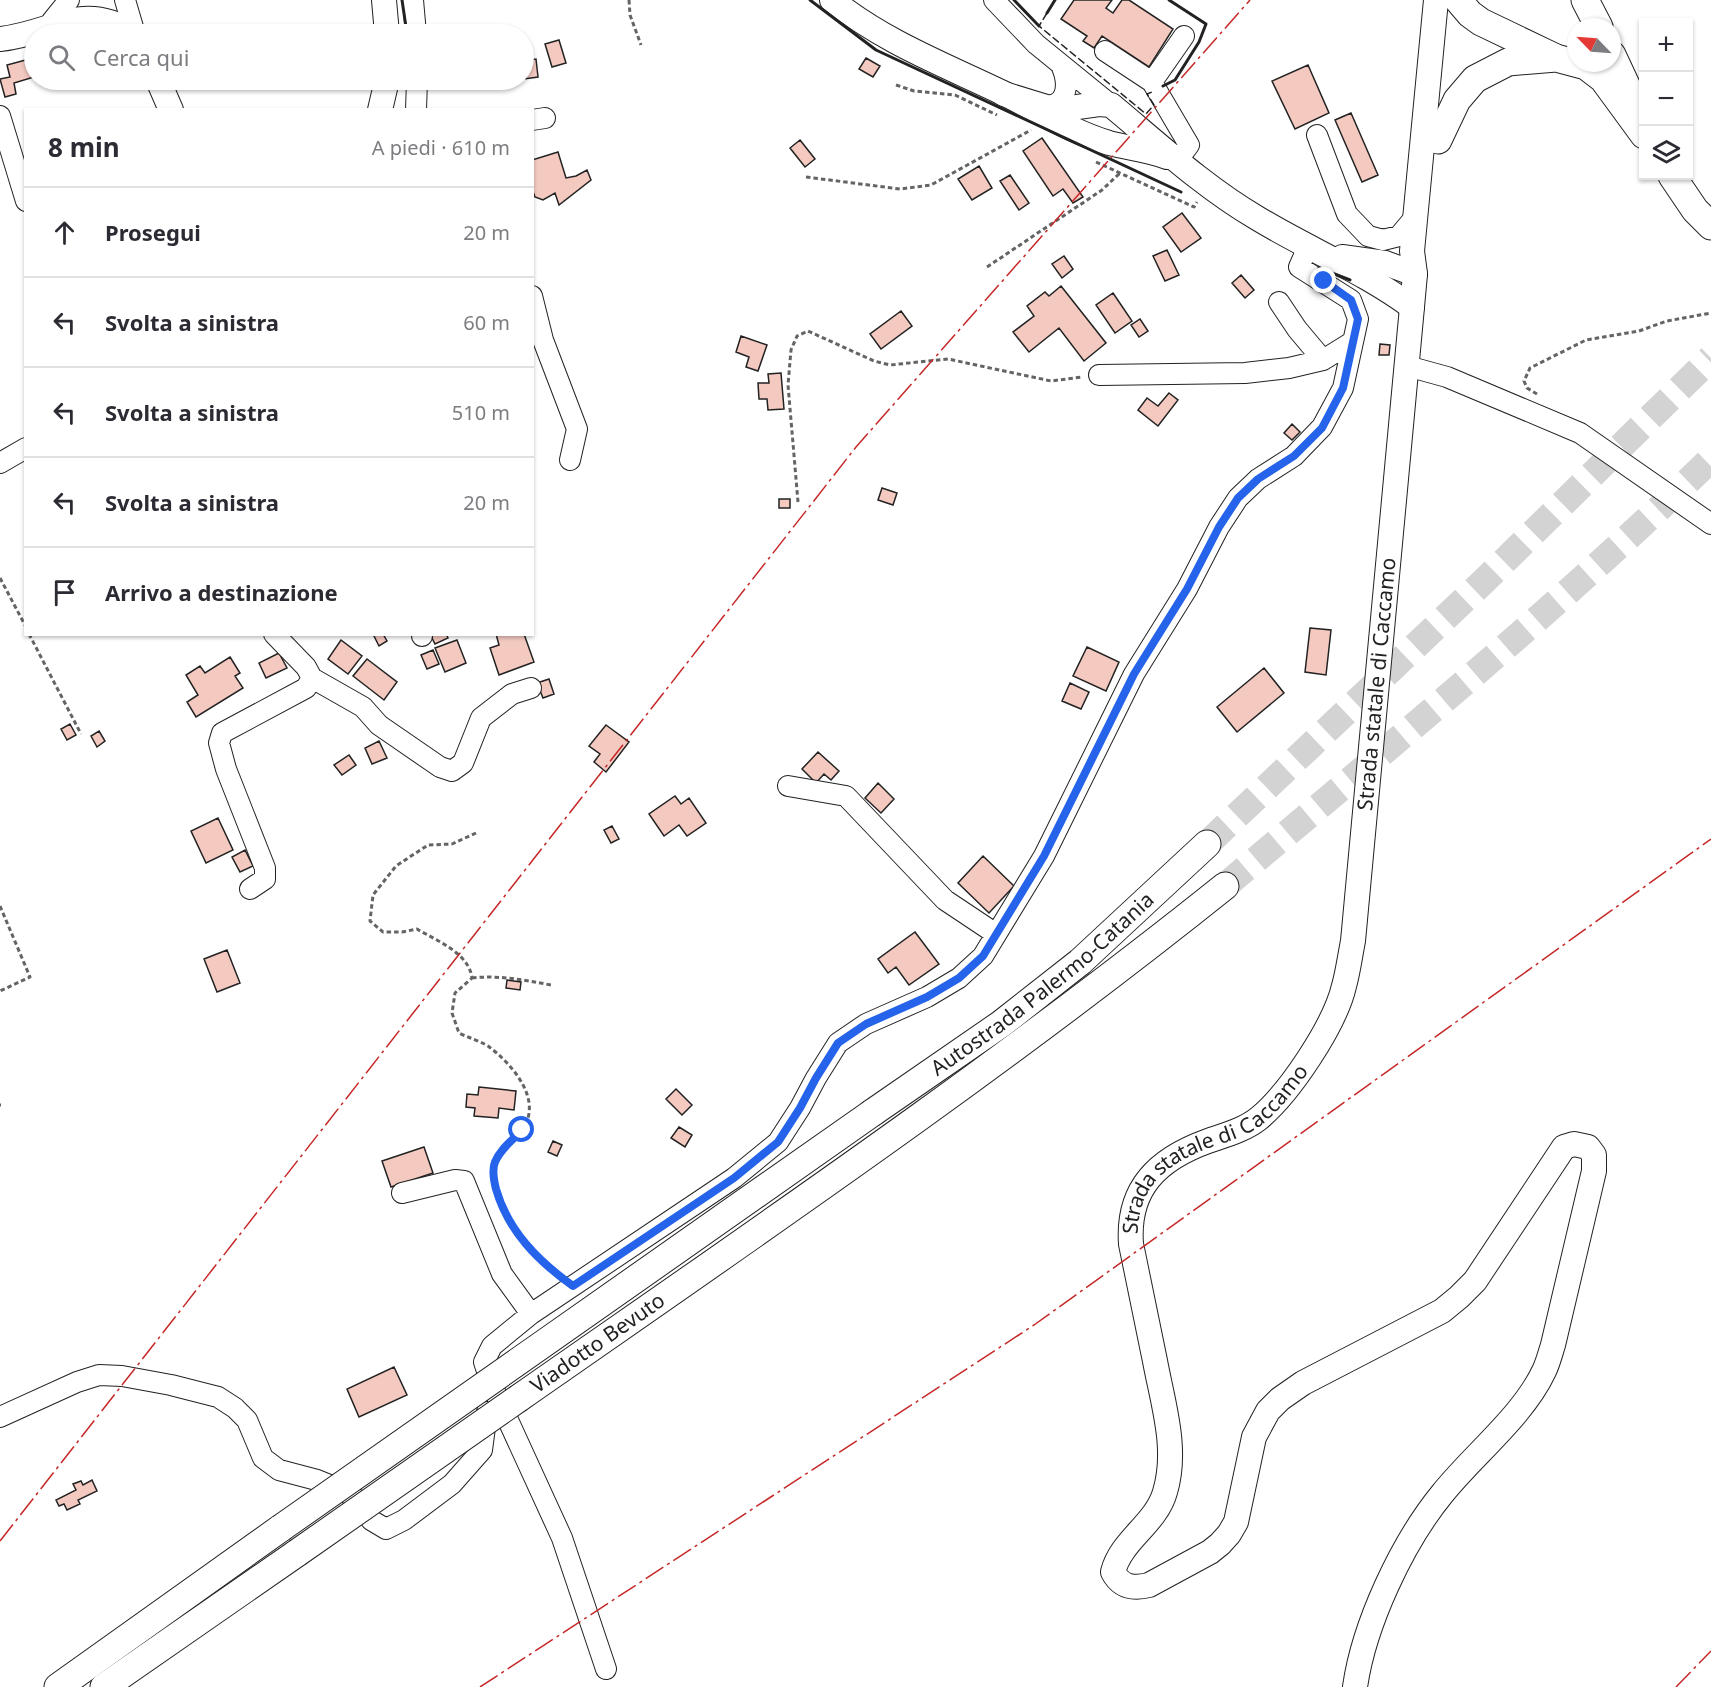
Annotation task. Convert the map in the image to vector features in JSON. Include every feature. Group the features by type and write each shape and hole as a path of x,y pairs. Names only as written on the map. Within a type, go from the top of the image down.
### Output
{"highway":[{"path":"1458,0 1470,14 1481,22 1556,58 1586,66 1603,79 1639,128"},
{"path":"1586,0 1595,18"},
{"path":"1438,140 1457,100 1475,79 1508,62 1556,58"},
{"path":"1620,72 1639,112"},
{"path":"1675,180 1695,210 1711,226"},
{"name":"Autostrada Palermo-Catania","path":"872,1113 1001,1024 1080,962 1207,844"},
{"name":"Autostrada Palermo-Catania","path":"898,1134 1096,987 1225,886"},
{"name":"Viadotto Bevuto","path":"58,1687 872,1113"},
{"name":"Viadotto Bevuto","path":"104,1687 898,1134"}],"main road":[{"path":"384,0 386,24"},
{"path":"832,0 879,34 1001,104 1064,125 1108,143 1152,152 1177,161"},
{"name":"Strada statale di Caccamo","path":"1355,1687 1364,1645 1379,1605 1421,1521 1532,1391 1544,1371 1553,1346 1594,1171 1594,1155 1588,1147 1574,1144 1564,1147 1557,1155 1489,1262 1459,1297 1442,1311 1303,1383 1280,1399 1268,1411 1254,1437 1236,1522 1220,1545 1149,1585 1137,1588 1126,1586 1117,1581 1113,1572 1116,1560 1123,1550 1157,1511 1165,1494 1171,1454 1165,1411 1131,1244 1130,1224 1134,1204 1147,1181 1165,1161 1199,1144 1239,1130 1257,1120 1275,1103 1312,1054 1329,1024 1344,988 1353,941 1407,366 1415,217 1436,0"},
{"name":"Strada statale di Caccamo","path":"1414,262 1425,251 1451,0"},
{"path":"45,24 86,10 102,12 124,24"},
{"path":"0,39 24,33"},
{"path":"162,90 170,108"},
{"path":"380,108 385,90"},
{"path":"1001,104 1038,106 1056,110 1100,104 1111,105 1177,161 1255,217 1316,250 1384,274 1412,306"},
{"path":"1064,125 1103,121 1111,105"},
{"path":"1384,274 1414,262"}],"street":[{"path":"52,21 69,0"},
{"path":"125,0 132,24"},
{"path":"413,0 415,24"},
{"path":"994,0 1036,44 1111,105"},
{"path":"1152,82 1184,36"},
{"path":"1105,51 1152,82 1189,145 1177,161"},
{"path":"1038,106 1054,105 1064,95 1067,80 1061,65"},
{"path":"416,108 417,90"},
{"path":"0,116 24,194"},
{"path":"1317,135 1347,214 1368,236 1383,240 1399,236 1415,217"},
{"path":"606,1669 562,1538 491,1383 484,1362 492,1346 531,1314 734,1178 778,1142 838,1043 866,1024 927,997 959,978 983,956 1044,856 1134,674 1187,589 1219,527 1244,492 1258,479 1294,456 1322,428 1343,388 1358,319 1351,300 1299,267 1316,250"},
{"path":"1279,302 1297,329 1323,360"},
{"path":"534,304 543,340 577,429 570,460"},
{"path":"1099,375 1245,373 1289,368 1323,360 1352,342"},
{"path":"1407,366 1447,376 1581,433 1711,524"},
{"path":"0,463 24,449"},
{"path":"275,636 306,667 312,678 363,707 379,725 440,768 452,771 463,762 481,718 512,694 531,688"},
{"path":"250,889 265,879 265,868 226,769 219,743 222,733 306,688 312,678"},
{"path":"788,786 846,796 945,900 996,934"},
{"path":"402,1193 455,1180 464,1181 502,1274 531,1314"},
{"path":"0,1417 77,1382 99,1375 122,1376 171,1385 218,1397 235,1408 247,1420 263,1458 279,1470 317,1480 344,1491 359,1501 371,1520 386,1529 404,1520 452,1484 482,1450 491,1383"}],"path":[{"path":"629,0 630,15 641,45"},
{"path":"896,85 914,91 955,95 1001,104"},
{"path":"806,177 900,189 931,185 1029,129 1038,134"},
{"path":"1088,158 1194,207 1211,186"},
{"path":"987,267 1102,190 1120,173"},
{"path":"1546,400 1527,388 1524,381 1530,368 1540,362 1586,340 1639,331 1667,321 1711,313"},
{"path":"798,502 788,385 791,350 797,336 807,331 874,362 890,365 948,359 1051,381 1099,375"},
{"path":"0,578 24,623"},
{"path":"30,636 81,734"},
{"path":"472,978 470,968 463,958 417,928 402,932 382,932 370,921 374,895 396,866 428,845 452,844 476,833"},
{"path":"0,906 30,978 0,992"},
{"path":"551,985 489,976 472,978 455,993 452,1013 459,1032 489,1047 516,1072 530,1105 530,1117 522,1130 500,1152 494,1164 494,1181 509,1223 528,1247 573,1286"}],"building":[{"path":"1074,0 1112,0 1106,8 1113,13 1122,0 1129,0 1173,29 1149,67 1102,36 1094,48 1083,41 1087,36 1061,19"},
{"path":"559,40 566,63 552,67 545,44"},
{"path":"866,58 880,66 873,77 859,69"},
{"path":"534,59 536,59 538,77 534,78"},
{"path":"24,60 24,80 14,83 16,94 5,97 0,79 10,77 7,65"},
{"path":"1308,65 1329,113 1295,129 1272,81"},
{"path":"1351,113 1378,175 1362,182 1335,120"},
{"path":"1042,138 1083,197 1073,203 1063,189 1053,196 1023,151"},
{"path":"800,140 815,159 805,167 790,148"},
{"path":"558,152 566,178 587,170 591,180 559,205 555,193 543,200 534,194 534,159"},
{"path":"979,166 992,188 972,200 958,179"},
{"path":"1010,175 1029,203 1019,210 1000,181"},
{"path":"1182,213 1201,238 1181,252 1163,227"},
{"path":"1167,250 1179,275 1165,281 1153,256"},
{"path":"1064,256 1073,269 1062,278 1052,264"},
{"path":"1241,275 1254,290 1245,298 1232,283"},
{"path":"1061,286 1106,343 1084,361 1059,328 1029,352 1013,332 1034,316 1027,306 1045,292 1049,296"},
{"path":"1113,293 1132,321 1115,333 1096,305"},
{"path":"901,311 912,326 881,349 870,334"},
{"path":"1140,319 1148,331 1139,337 1131,325"},
{"path":"741,336 767,345 758,371 746,367 749,357 736,352"},
{"path":"1380,344 1390,345 1389,355 1379,355"},
{"path":"781,373 784,409 768,410 767,399 759,399 758,383 769,383 768,374"},
{"path":"1169,393 1178,400 1158,426 1138,410 1147,398 1158,406"},
{"path":"1292,424 1300,432 1292,440 1284,433"},
{"path":"882,488 897,493 893,505 878,500"},
{"path":"779,499 790,499 790,508 779,508"},
{"path":"1310,628 1331,630 1326,675 1305,672"},
{"path":"374,636 384,636 387,641 379,646"},
{"path":"431,636 447,636 448,638 435,644"},
{"path":"497,636 525,636 534,662 499,675 490,648 499,645"},
{"path":"341,640 362,656 348,674 328,659"},
{"path":"457,640 466,663 445,672 435,648"},
{"path":"1087,647 1119,662 1106,691 1073,676"},
{"path":"433,650 439,664 427,669 421,655"},
{"path":"279,653 287,668 266,678 259,663"},
{"path":"230,657 240,673 235,676 243,688 196,717 187,702 198,695 186,675 200,666 205,673"},
{"path":"367,659 397,682 384,700 353,676"},
{"path":"1264,668 1284,693 1237,732 1217,707"},
{"path":"549,679 554,694 543,698 537,683"},
{"path":"1070,683 1089,692 1081,709 1062,701"},
{"path":"70,724 76,735 67,740 61,729"},
{"path":"606,725 629,742 606,772 594,762 600,754 589,746"},
{"path":"99,731 105,741 97,747 91,736"},
{"path":"379,741 387,758 372,764 365,748"},
{"path":"818,752 839,771 831,780 824,774 816,783 802,769"},
{"path":"349,755 356,765 342,775 334,765"},
{"path":"878,783 894,799 881,813 865,798"},
{"path":"675,796 681,804 689,798 706,823 687,836 679,825 664,836 649,814"},
{"path":"218,818 233,850 206,863 191,831"},
{"path":"612,826 619,839 611,843 604,830"},
{"path":"245,850 253,866 240,872 232,857"},
{"path":"983,856 1014,886 989,913 958,883"},
{"path":"915,932 939,964 909,985 896,967 888,973 878,959"},
{"path":"227,950 240,983 217,992 204,959"},
{"path":"507,980 521,982 520,990 506,988"},
{"path":"479,1087 516,1091 514,1110 499,1108 498,1118 474,1116 475,1108 466,1107 467,1094 478,1095"},
{"path":"676,1089 692,1105 682,1115 666,1099"},
{"path":"679,1127 692,1135 685,1147 671,1138"},
{"path":"553,1141 562,1145 557,1156 548,1152"},
{"path":"424,1147 433,1173 391,1187 382,1161"},
{"path":"394,1367 407,1395 359,1417 347,1389"},
{"path":"92,1480 97,1491 78,1500 80,1504 67,1510 64,1504 59,1506 56,1500 76,1490 73,1484 81,1481 83,1485"}],"tunnel":[{"path":"1207,844 1484,581 1711,358"},
{"path":"1225,886 1533,623 1711,459"}],"fence":[{"path":"1047,13 1039,26 1146,114 1154,105 1147,94 1152,92"}],"wall":[{"path":"402,0 406,24"},
{"path":"810,0 876,50 1181,192"},
{"path":"1014,0 1039,26"},
{"path":"1047,13 1055,0"},
{"path":"1163,86 1175,80 1199,42 1206,24 1169,0"},
{"path":"1319,268 1350,280"}],"power":[{"path":"0,1541 856,447 1250,0"},
{"path":"480,1687 1034,1325 1711,839"},
{"path":"1676,1687 1711,1651"}],"route":[{"path":"522,1130 500,1152 494,1164 494,1181 498,1195 509,1223 528,1247 573,1286 734,1178 778,1142 838,1043 866,1024 927,997 959,978 983,956 1044,856 1134,674 1187,589 1219,527 1238,498 1258,479 1294,456 1322,428 1343,388 1358,319 1351,300 1324,281"}]}
